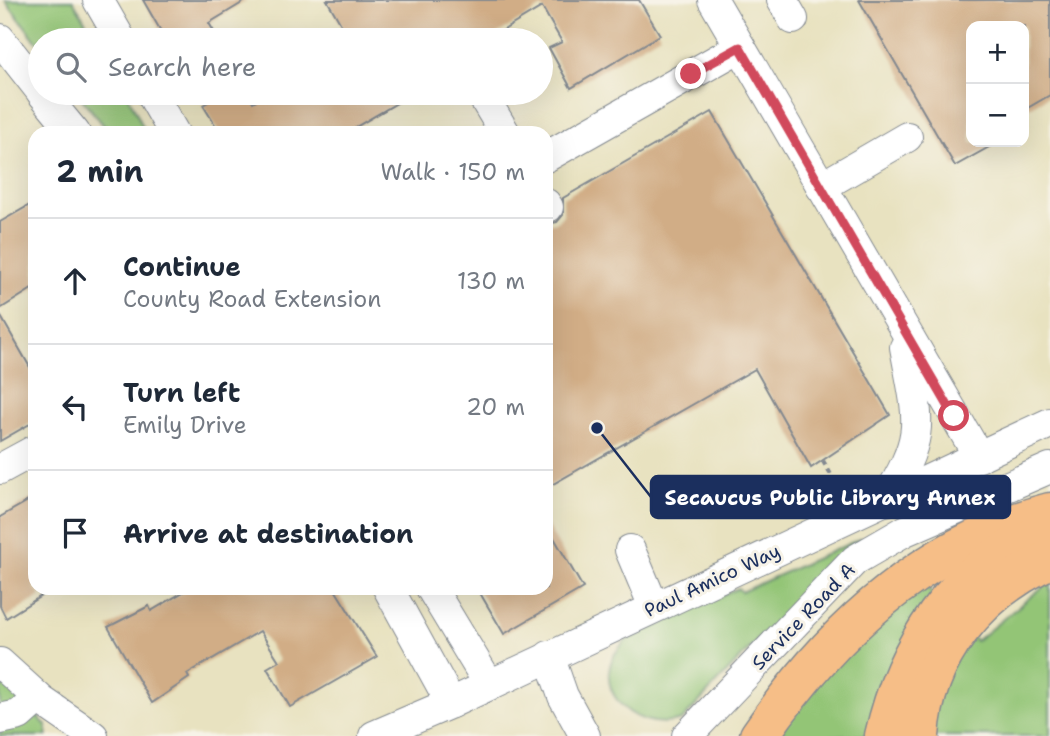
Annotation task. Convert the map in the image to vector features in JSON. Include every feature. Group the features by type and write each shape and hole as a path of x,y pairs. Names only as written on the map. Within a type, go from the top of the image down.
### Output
{"highway":[{"path":"759,736 826,650 897,584 973,538 1050,512"},
{"path":"884,736 901,678 921,636 935,615 969,578 989,562 1050,530"},
{"path":"920,736 927,693 956,634 980,604 996,590 1050,559"}],"street":[{"path":"98,0 114,28"},
{"path":"713,0 979,457"},
{"path":"0,39 28,75"},
{"path":"553,153 740,47"},
{"path":"52,105 69,126"},
{"path":"158,105 170,126"},
{"path":"488,105 501,126"},
{"path":"821,187 907,137"},
{"path":"885,501 907,464 918,427 901,326"},
{"name":"Paul Amico Way","path":"374,736 451,703 1050,423"},
{"path":"0,469 28,454"},
{"name":"Service Road A","path":"687,736 855,560 905,531 1050,468"},
{"path":"630,550 654,607"},
{"path":"392,595 451,703"},
{"path":"435,595 489,684"},
{"path":"549,656 563,696 585,736"},
{"path":"0,663 38,698 93,736"},
{"path":"0,719 19,715 38,698"}],"path":[{"path":"822,461 842,494"}],"green space":[{"path":"5,0 73,0 89,28 28,28 28,30"},
{"path":"87,105 133,105 143,126 104,126"},
{"path":"862,538 825,569 682,720 663,723 645,720 629,712 618,701 610,686 609,671 615,655 628,639 738,588 741,592"},
{"path":"1050,581 1050,736 776,736 822,673 922,582 976,641"},
{"path":"0,680 46,725 47,736 0,736"}],"building":[{"path":"143,0 247,0 209,23 212,28 159,28"},
{"path":"327,0 639,0 660,35 571,88 553,55 553,46 562,42 542,7 507,28 343,28"},
{"path":"859,0 1050,0 1050,95 1029,107 1029,21 966,21 966,147 989,147 955,166"},
{"path":"203,105 394,105 358,126 216,126"},
{"path":"712,112 890,415 811,468 755,369 553,484 553,223 563,215 563,198"},
{"path":"28,206 28,291 0,309 0,222"},
{"path":"0,315 28,364 28,425 0,441"},
{"path":"28,501 28,595 41,596 6,618 0,606 0,517"},
{"path":"553,536 583,588 504,634 481,595 553,595"},
{"path":"178,595 338,595 377,657 290,707 267,668 279,661 260,631 187,674 189,678 152,703 108,627 149,606 151,611"}],"place":[{"name":"Secaucus Public Library Annex","path":"597,428"}],"route":[{"path":"691,74 740,47 954,416"}]}
